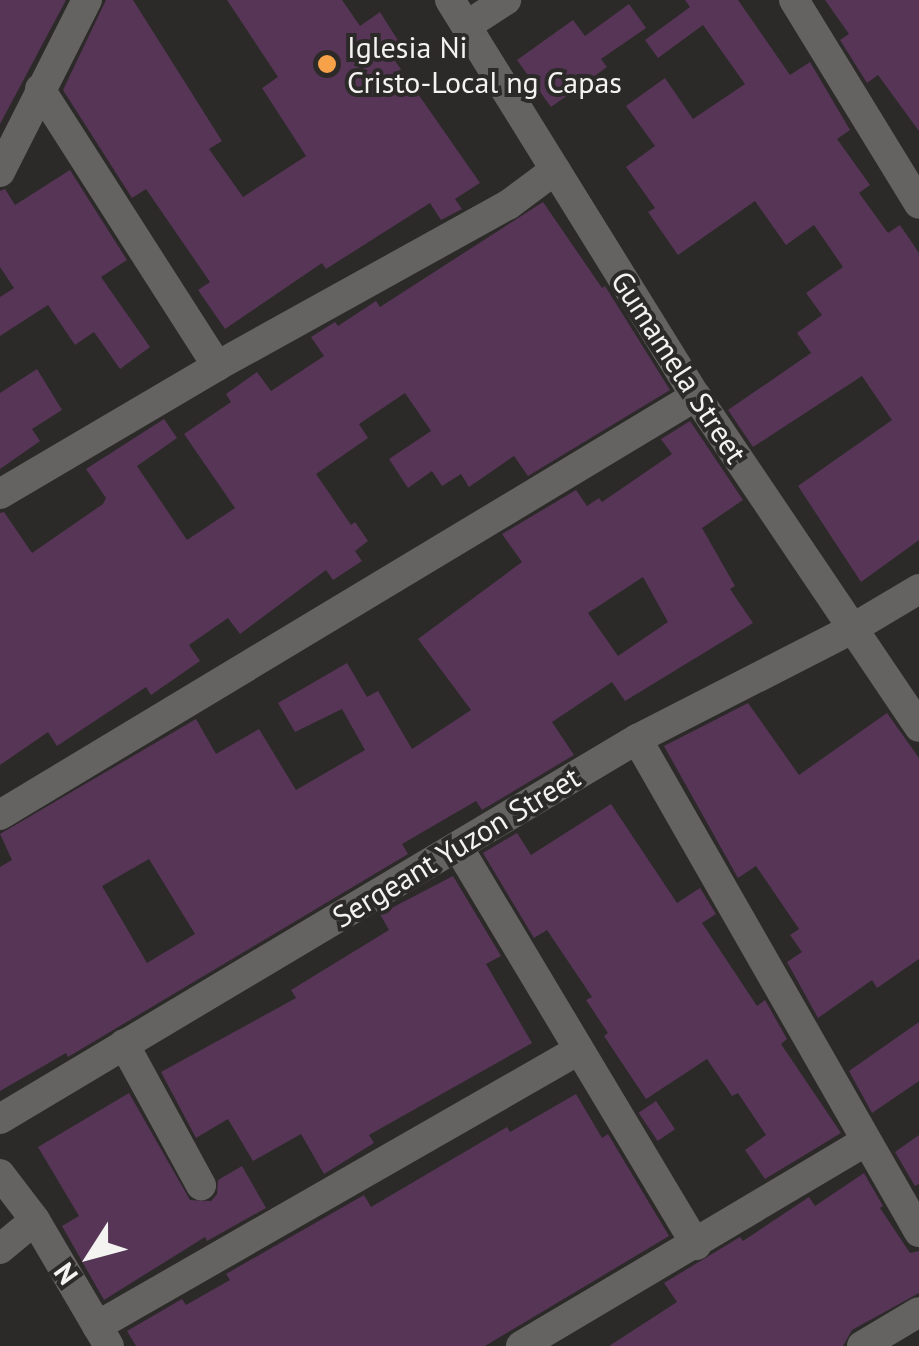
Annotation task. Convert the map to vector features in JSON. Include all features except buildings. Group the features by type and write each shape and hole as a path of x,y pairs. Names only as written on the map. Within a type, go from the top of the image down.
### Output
{"street":[{"path":"0,172 87,0"},
{"path":"458,13 506,0"},
{"path":"794,0 919,204"},
{"name":"Gumamela Street","path":"458,13 696,396 850,630 919,727"},
{"path":"40,89 217,366"},
{"path":"0,494 217,366 508,205 555,170"},
{"path":"0,815 696,396"},
{"name":"Sergeant Yuzon Street","path":"0,1119 637,739 850,630 919,589"},
{"path":"637,739 919,1232"},
{"path":"458,847 696,1245"},
{"path":"124,1044 200,1184"},
{"path":"0,1174 35,1220 103,1336 577,1051"},
{"path":"521,1346 866,1142"},
{"path":"0,1249 35,1220"},
{"path":"862,1346 919,1312"}],"place":[{"name":"Iglesia Ni Cristo-Local ng Capas","path":"327,64"}]}
